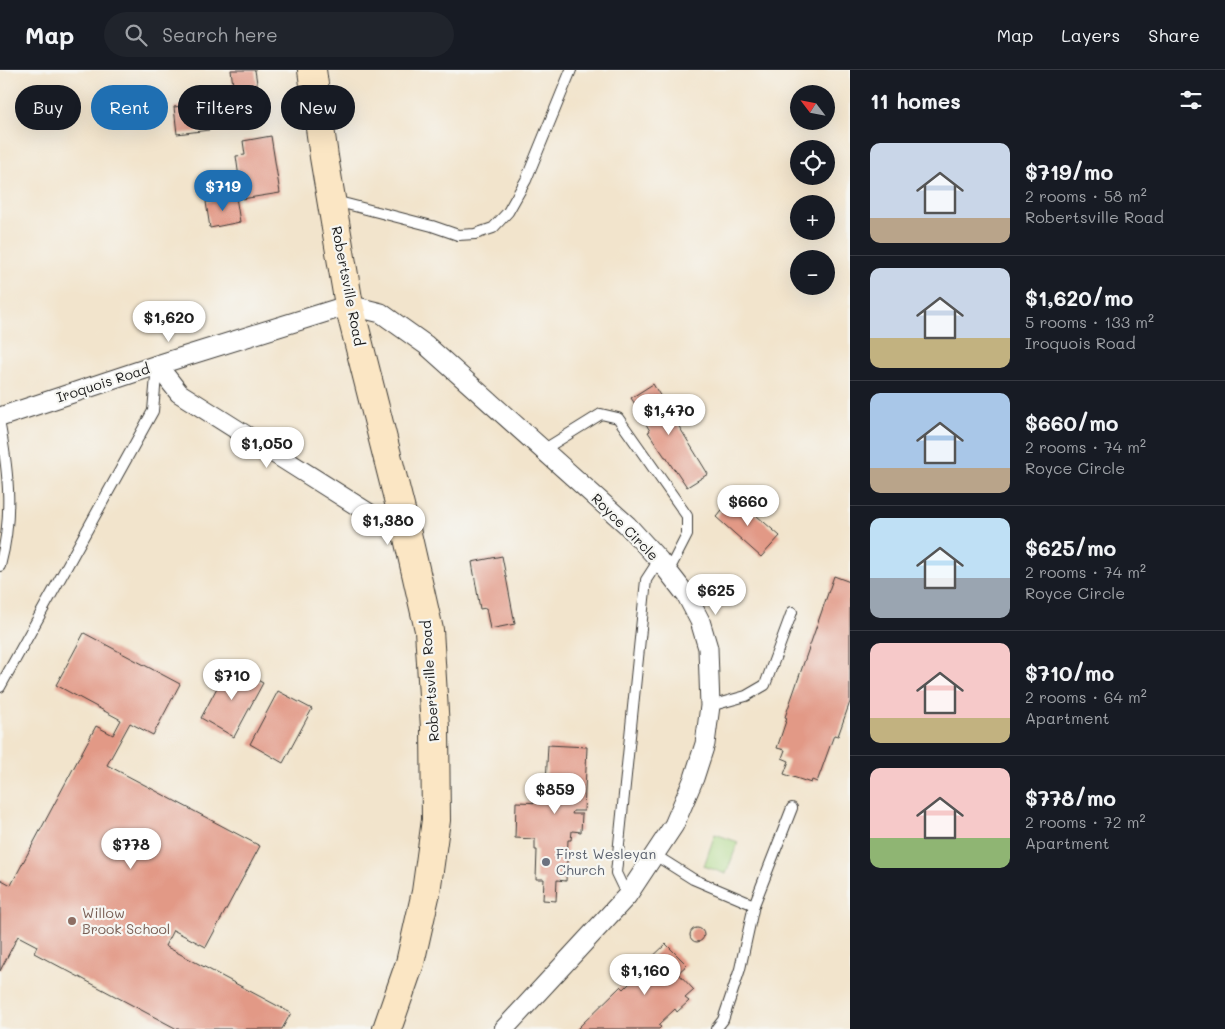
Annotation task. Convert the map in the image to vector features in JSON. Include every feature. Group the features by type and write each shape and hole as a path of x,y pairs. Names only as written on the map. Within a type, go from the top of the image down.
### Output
{"street":[{"name":"Robertsville Road","path":"312,70 324,157 349,306 408,538 429,630 435,728 436,820 426,892 410,963 387,1029"},
{"name":"Iroquois Road","path":"0,417 157,364 349,306"},
{"name":"Royce Circle","path":"349,306 381,313 426,345 627,525 687,596 700,621 708,648 710,706 705,744 694,778 674,825 627,896 504,1029"},
{"path":"157,364 178,393 408,538"}],"lane":[{"path":"331,200 432,226 458,235 475,234 492,228 508,212 526,180 572,70"},
{"path":"0,687 153,411 157,364"},
{"path":"543,450 601,414 618,418 687,516 687,535 663,566 646,580 616,873 627,896"},
{"path":"0,426 7,465 9,507 0,566"},
{"path":"710,706 746,696 765,685 792,612"},
{"path":"716,1029 723,1020 740,969 754,906 792,808"},
{"path":"654,855 693,879 754,906"}],"green space":[{"path":"715,834 738,842 726,874 704,866"}],"building":[{"path":"231,70 255,70 257,85 233,85"},
{"path":"178,106 178,130 209,130 177,134 174,107"},
{"path":"271,136 280,193 242,199 236,156 245,155 243,141"},
{"path":"236,197 240,222 210,228 206,202"},
{"path":"653,384 708,474 687,487 648,432 650,431 643,416 631,398"},
{"path":"734,496 780,536 761,557 716,517"},
{"path":"502,556 515,624 490,629 486,608 480,609 472,562"},
{"path":"834,576 850,582 850,702 838,736 834,735 817,782 812,780 811,783 784,774 789,761 782,758 785,750 777,748 787,718 785,717"},
{"name":"Willow Brook School","path":"84,633 180,684 153,735 130,723 107,765 260,846 206,947 173,930 165,946 291,1013 282,1029 177,1029 34,953 37,946 18,936 0,971 0,879 11,885 96,726 113,735 121,720 56,685"},
{"path":"229,665 263,683 234,737 201,718"},
{"path":"278,691 312,709 283,763 250,744"},
{"path":"548,745 587,747 584,811 573,811 572,814 582,814 581,832 572,831 571,840 568,840 566,881 557,880 556,901 543,900 544,879 536,879 537,850 535,850 535,839 515,838 516,802 545,803"},
{"path":"694,928 700,928 704,935 700,942 694,942 690,938 690,932"},
{"path":"666,944 687,965 678,973 694,990 685,998 689,1001 677,1012 675,1009 658,1025 661,1027 659,1029 577,1029 621,986 624,989 631,982 629,979"}],"place":[{"name":"First Wesleyan Church","path":"546,862"},
{"name":"Willow Brook School","path":"72,921"}]}
